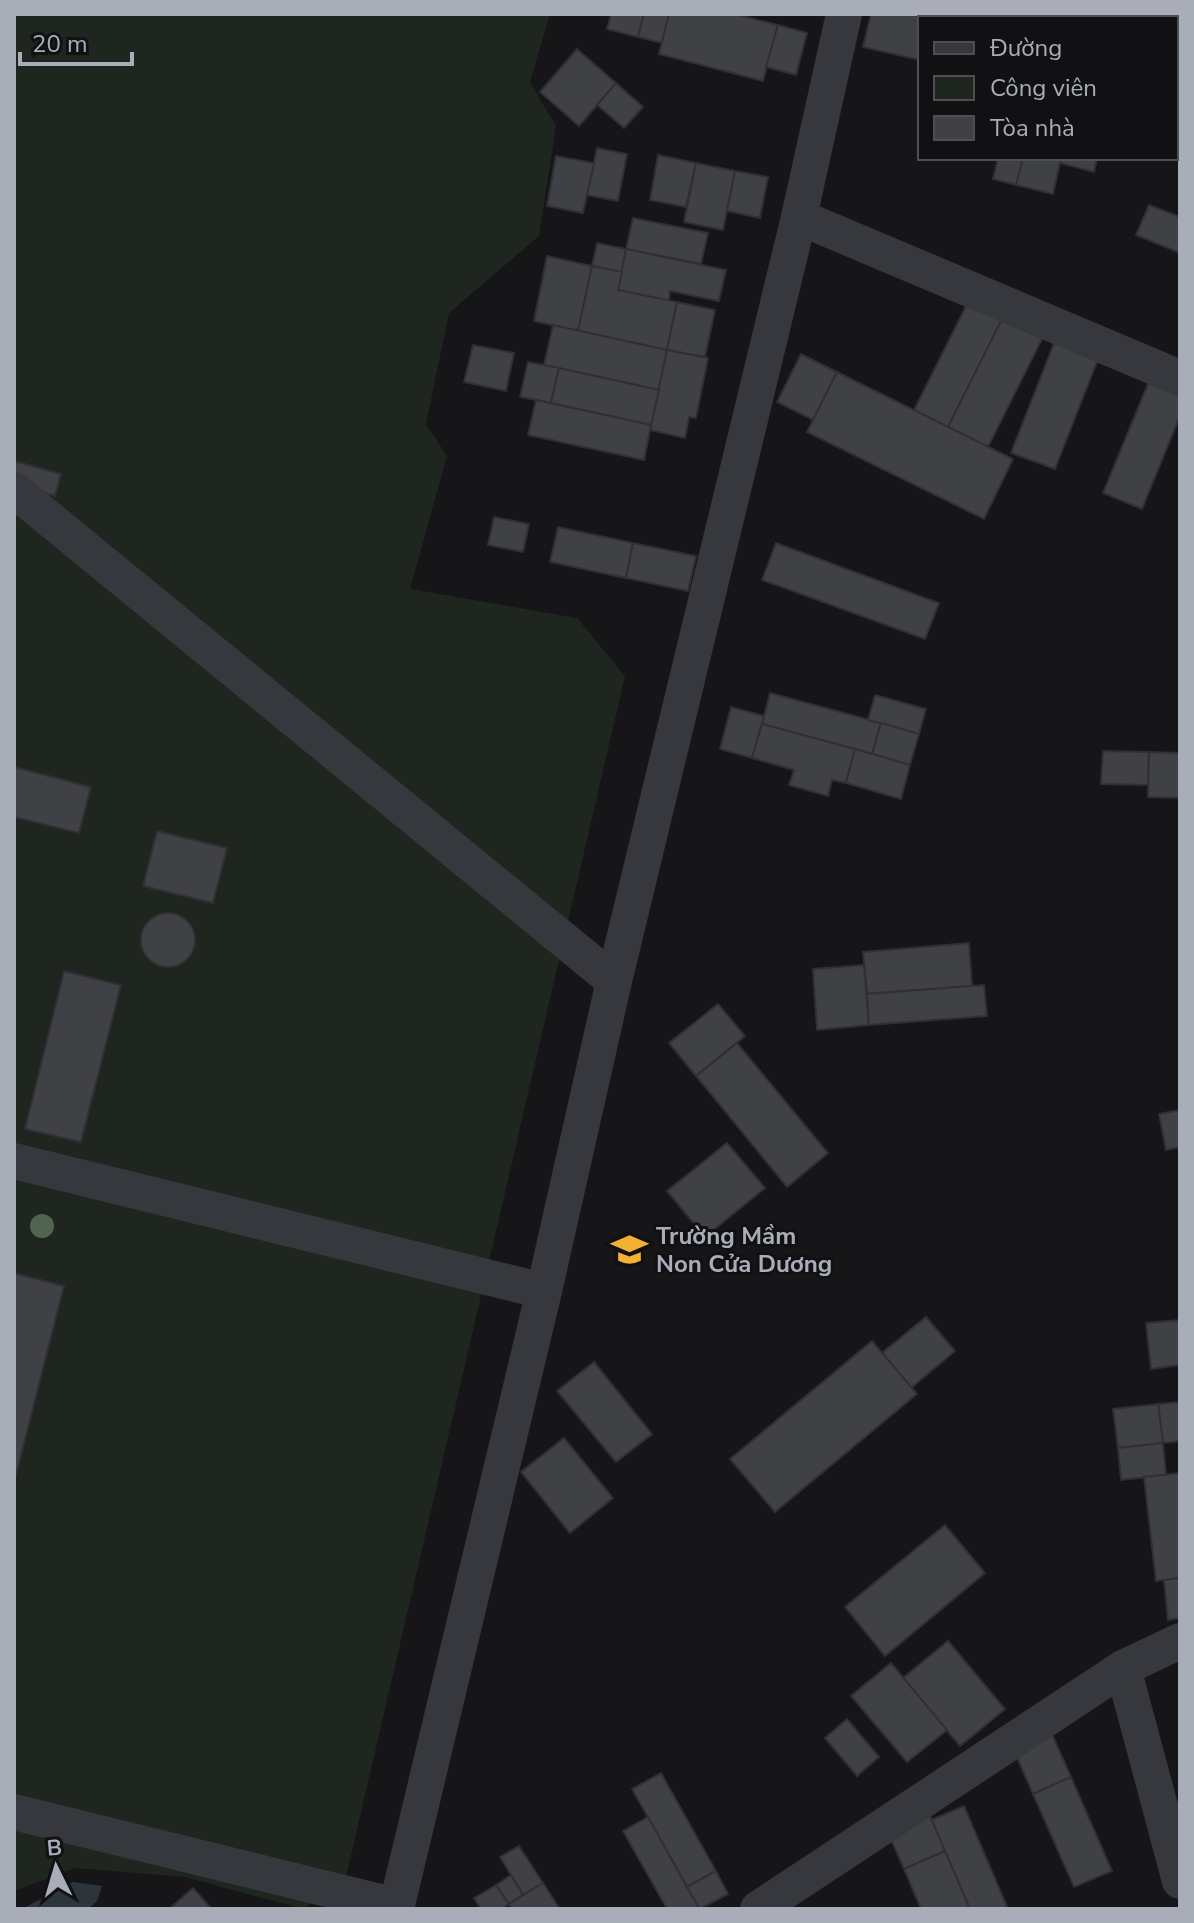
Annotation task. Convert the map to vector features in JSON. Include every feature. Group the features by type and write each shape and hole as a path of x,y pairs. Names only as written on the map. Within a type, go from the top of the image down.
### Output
{"street":[{"path":"14,1812 396,1908 544,1291 614,981 799,217 844,14"},
{"path":"799,217 1180,378"},
{"path":"14,490 614,981"},
{"path":"14,1161 544,1291"},
{"path":"758,1909 1123,1668 1180,1641"},
{"path":"1123,1668 1180,1881"}],"green space":[{"path":"14,14 550,14 530,82 556,126 539,236 449,313 426,424 447,456 410,589 577,618 625,676 345,1881 303,1909 185,1877 75,1868 14,1891"}],"shaded area":[{"path":"73,1882 102,1886 97,1901 88,1909 22,1909"}],"building":[{"path":"611,14 644,14 638,37 607,29"},
{"path":"644,14 669,14 662,43 638,37"},
{"path":"669,14 735,14 778,25 763,81 659,54"},
{"path":"871,14 918,16 918,60 863,47"},
{"path":"778,25 807,33 796,75 766,67"},
{"path":"577,49 616,83 579,126 540,92"},
{"path":"616,83 643,107 624,128 597,105"},
{"path":"597,148 627,154 618,201 587,195"},
{"path":"658,155 696,163 686,207 650,200"},
{"path":"556,156 594,163 583,213 547,206"},
{"path":"998,160 1023,160 1016,185 993,179"},
{"path":"1022,160 1061,160 1053,194 1016,185"},
{"path":"1061,160 1097,160 1094,172 1060,163"},
{"path":"696,163 735,171 723,230 684,222"},
{"path":"735,171 768,177 760,218 727,211"},
{"path":"1149,205 1180,217 1180,253 1136,235"},
{"path":"633,218 708,233 701,264 626,249"},
{"path":"597,243 626,249 622,272 592,266"},
{"path":"626,249 726,270 719,301 670,291 669,301 618,290"},
{"path":"547,256 592,266 578,331 534,321"},
{"path":"592,266 622,272 618,290 677,302 667,350 578,331"},
{"path":"971,296 1005,313 948,427 914,410"},
{"path":"677,302 715,310 705,357 667,350"},
{"path":"1005,313 1045,333 988,447 948,427"},
{"path":"553,325 667,350 659,390 544,365"},
{"path":"1056,338 1100,354 1055,469 1011,453"},
{"path":"473,345 514,353 506,391 464,382"},
{"path":"667,350 708,358 696,418 689,417 685,438 650,430"},
{"path":"801,354 837,372 813,420 777,402"},
{"path":"528,362 559,368 551,403 520,397"},
{"path":"559,368 659,390 651,425 551,403"},
{"path":"837,372 1013,459 984,519 807,432"},
{"path":"1152,374 1180,385 1180,416 1142,509 1103,493"},
{"path":"536,400 651,425 644,460 528,435"},
{"path":"14,461 61,474 55,496 14,484"},
{"path":"494,517 529,524 523,552 488,545"},
{"path":"558,527 633,543 626,578 550,562"},
{"path":"633,543 696,556 688,591 626,578"},
{"path":"776,543 939,603 925,639 762,580"},
{"path":"770,693 881,723 872,754 762,724"},
{"path":"875,695 926,709 919,734 868,720"},
{"path":"731,707 764,716 752,758 720,749"},
{"path":"881,723 919,734 910,765 872,754"},
{"path":"762,724 855,749 846,783 832,780 828,796 789,785 794,770 752,758"},
{"path":"855,749 910,765 901,799 846,783"},
{"path":"1103,751 1149,752 1148,785 1101,784"},
{"path":"1149,752 1180,753 1180,798 1148,797"},
{"path":"14,767 91,787 79,833 14,817"},
{"path":"157,831 227,848 213,903 143,886"},
{"path":"168,913 187,921 195,940 187,959 168,967 149,959 141,940 149,921"},
{"path":"969,943 972,986 867,994 863,952"},
{"path":"864,965 869,1025 817,1030 813,969"},
{"path":"64,971 121,985 81,1142 25,1129"},
{"path":"984,985 987,1016 869,1025 867,994"},
{"path":"718,1004 745,1036 696,1076 669,1043"},
{"path":"737,1043 828,1153 787,1187 696,1076"},
{"path":"1180,1110 1180,1147 1166,1150 1159,1114"},
{"path":"727,1143 765,1188 705,1237 667,1191"},
{"path":"14,1273 64,1286 14,1483"},
{"path":"926,1317 955,1351 911,1388 882,1353"},
{"path":"1180,1320 1180,1365 1151,1369 1146,1323"},
{"path":"872,1341 917,1394 775,1512 730,1459"},
{"path":"594,1362 652,1434 616,1462 557,1391"},
{"path":"1180,1402 1180,1441 1163,1443 1158,1404"},
{"path":"1158,1404 1163,1443 1118,1448 1113,1409"},
{"path":"564,1438 613,1498 570,1533 521,1472"},
{"path":"1163,1443 1166,1475 1121,1480 1118,1448"},
{"path":"1180,1473 1180,1578 1156,1581 1144,1477"},
{"path":"945,1525 985,1573 885,1656 845,1607"},
{"path":"1180,1578 1180,1618 1168,1620 1164,1580"},
{"path":"948,1641 1005,1709 960,1746 903,1678"},
{"path":"891,1663 947,1730 907,1762 851,1696"},
{"path":"847,1719 879,1757 857,1776 825,1738"},
{"path":"1051,1732 1071,1777 1033,1794 1013,1748"},
{"path":"661,1773 716,1871 687,1887 632,1789"},
{"path":"1071,1777 1112,1871 1074,1887 1033,1794"},
{"path":"964,1806 1008,1909 970,1909 931,1820"},
{"path":"928,1811 945,1851 904,1869 886,1828"},
{"path":"648,1817 700,1909 667,1909 623,1831"},
{"path":"519,1846 543,1883 523,1895 500,1857"},
{"path":"945,1851 970,1909 921,1909 904,1869"},
{"path":"716,1871 728,1894 700,1909 687,1887"},
{"path":"511,1875 523,1895 509,1904 496,1885"},
{"path":"543,1883 560,1909 512,1909 509,1904"},
{"path":"496,1885 509,1904 501,1909 481,1909 474,1898"},
{"path":"193,1888 211,1908 169,1909"}],"place":[{"name":"Trường Mầm Non Cửa Dương","path":"630,1250"}]}
